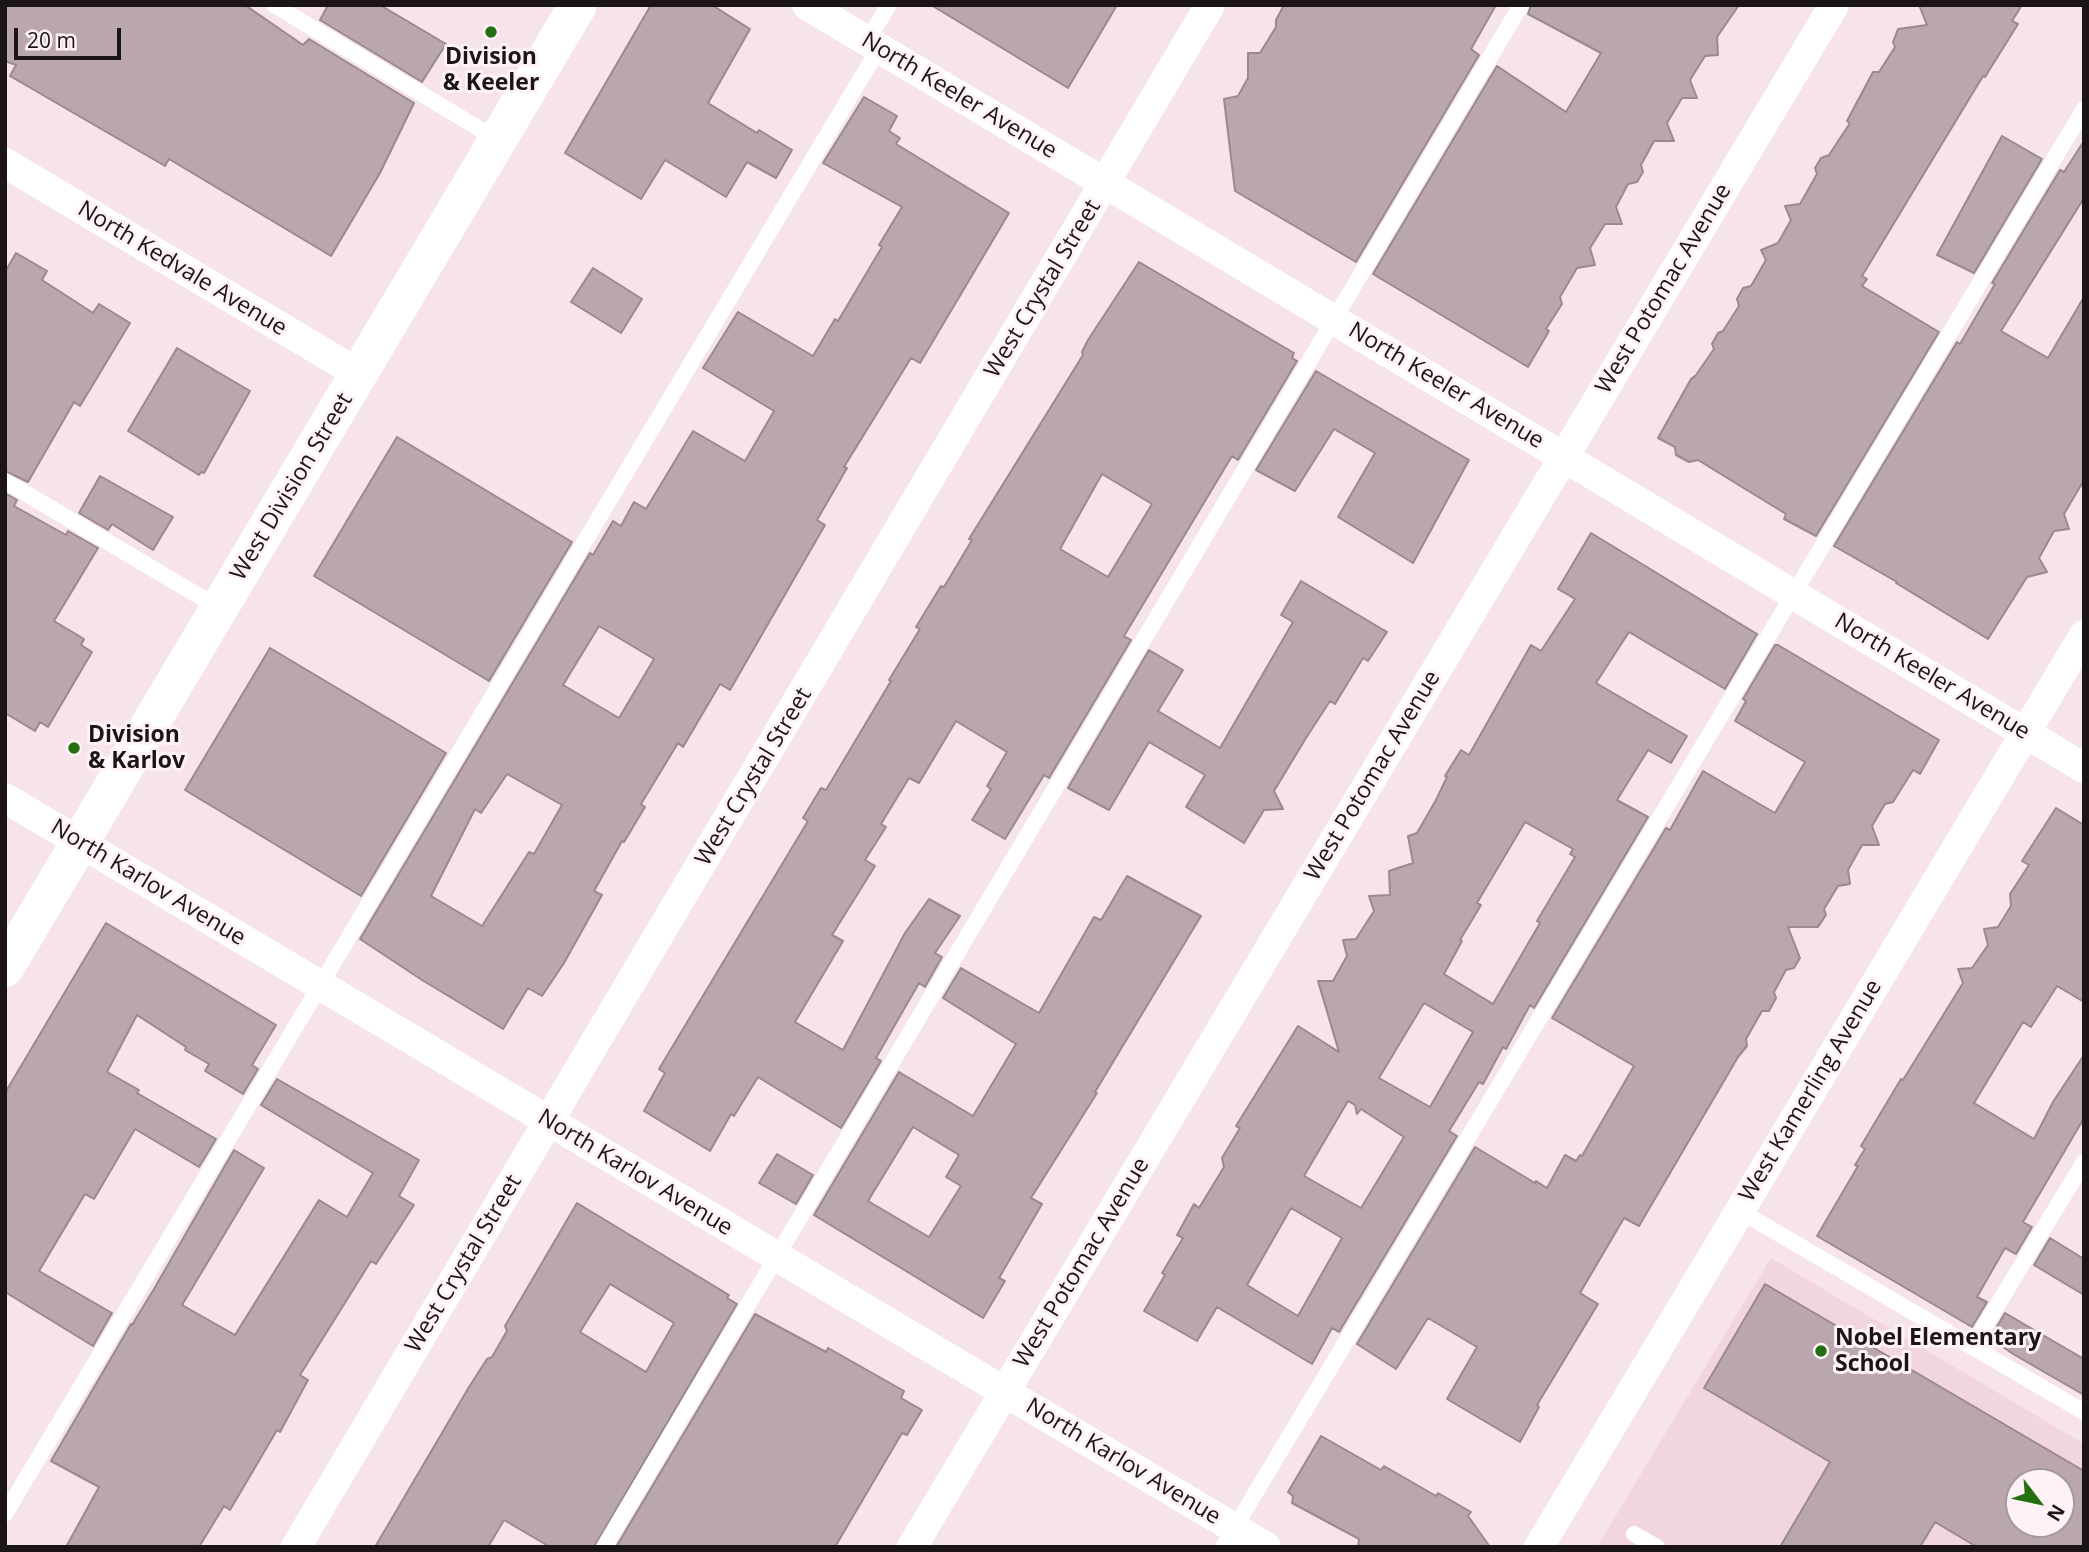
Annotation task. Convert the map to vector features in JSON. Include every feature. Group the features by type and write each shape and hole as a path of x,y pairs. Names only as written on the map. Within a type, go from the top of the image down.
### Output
{"main road":[{"name":"West Division Street","path":"5,968 578,5"}],"street":[{"name":"North Keeler Avenue","path":"807,5 2084,768"},
{"name":"West Crystal Street","path":"296,1547 1210,5"},
{"name":"West Potomac Avenue","path":"912,1547 1834,5"},
{"name":"North Kedvale Avenue","path":"5,163 359,374"},
{"name":"West Kamerling Avenue","path":"1539,1547 2084,635"},
{"name":"North Karlov Avenue","path":"5,798 1005,1392 1229,1537 1266,1547"}],"lane":[{"path":"274,5 498,140"},
{"path":"5,1514 320,986 873,45 889,5"},
{"path":"604,1547 1521,5"},
{"path":"1229,1537 2084,109"},
{"path":"5,481 219,608"},
{"path":"1972,1347 2084,1162"},
{"path":"1740,1211 2084,1412"},
{"path":"1634,1534 1657,1547"}],"shaded area":[{"name":"Nobel Elementary School","path":"1771,1258 2084,1444 2084,1547 1597,1547"}],"building":[{"path":"5,5 245,5 303,45 309,39 414,103 380,173 331,256 169,159 165,166 10,76 16,65 5,61"},
{"path":"328,5 380,5 446,44 422,82 320,20"},
{"path":"651,5 712,5 750,29 708,103 757,133 759,130 792,150 776,178 747,162 726,197 665,160 641,199 565,153"},
{"path":"931,5 1117,5 1068,88"},
{"path":"1284,5 1496,5 1471,49 1479,55 1356,262 1235,191 1224,99 1238,96 1248,78 1248,53 1260,53 1276,27 1276,20"},
{"path":"1531,5 1739,5 1717,37 1718,55 1705,56 1690,80 1697,98 1682,98 1667,123 1674,141 1654,141 1641,165 1643,172 1637,182 1628,184 1616,207 1622,224 1605,224 1590,248 1595,265 1577,268 1560,297 1562,304 1546,329 1549,331 1528,367 1373,274 1497,66 1566,112 1601,53 1528,14"},
{"path":"1919,5 2022,5 2012,21 2018,24 1985,77 1983,76 1862,276 1867,279 1862,286 1939,332 1816,536 1784,519 1786,514 1698,460 1689,462 1676,455 1675,447 1658,438 1691,379 1714,349 1712,344 1718,333 1723,331 1739,306 1737,299 1743,288 1751,286 1766,260 1761,250 1778,243 1791,220 1785,206 1800,204 1817,174 1815,168 1821,158 1829,155 1850,123 1847,121 1873,72 1879,72 1895,47 1893,42 1898,29 1927,25"},
{"path":"864,97 897,116 889,131 900,138 896,144 1009,213 920,363 911,358 844,467 847,468 817,520 825,525 730,690 720,684 683,747 678,743 641,804 645,807 594,891 602,895 564,963 542,996 528,988 503,1029 360,939 590,553 593,555 613,521 621,526 634,502 646,509 693,431 745,461 774,411 703,368 738,312 813,356 835,319 838,321 882,247 879,245 902,207 823,163","holes":["599,626 654,659 619,718 563,685","507,774 562,805 534,854 529,852 482,926 431,896 475,809 481,813"]},
{"path":"2002,136 2042,159 1974,273 1937,255"},
{"path":"2084,141 2084,198 2001,331 2048,358 2084,297 2084,480 2064,514 2069,529 2054,531 2039,558 2047,572 2027,577 1988,639 1834,546 1957,342 1960,344 1995,284 1992,283 2060,170 2064,172"},
{"path":"16,253 47,271 42,280 93,313 99,304 130,323 80,406 74,402 28,482 5,471 5,272"},
{"path":"1139,262 1294,353 1292,358 1297,361 1238,460 1232,456 1124,636 1131,640 1049,778 1044,775 1005,839 972,820 991,789 987,786 1007,752 956,721 919,783 909,778 881,824 886,827 865,860 875,866 832,935 843,941 795,1022 843,1050 905,933 929,899 960,916 935,953 942,957 925,987 919,983 876,1058 881,1061 841,1128 758,1077 734,1116 731,1114 710,1151 644,1111 665,1073 659,1069 808,821 803,818 821,788 826,790 891,681 889,680 920,629 916,627 941,586 944,587 972,540 969,539 1083,355 1088,340","holes":["1102,474 1152,504 1108,577 1060,549"]},
{"path":"593,268 642,299 621,333 571,302"},
{"path":"177,348 250,391 204,473 199,475 128,431"},
{"path":"1316,371 1469,460 1413,563 1338,517 1375,453 1334,429 1295,491 1256,470"},
{"path":"397,437 572,542 489,681 314,576"},
{"path":"100,476 173,517 153,550 112,524 108,530 79,513"},
{"path":"5,493 17,500 14,506 66,535 68,531 98,548 54,621 84,639 81,645 92,652 48,727 40,722 35,731 5,713"},
{"path":"1591,533 1757,634 1725,689 1629,632 1596,683 1687,736 1671,763 1648,750 1617,800 1648,817 1534,1008 1530,1005 1506,1049 1503,1047 1483,1084 1479,1082 1449,1131 1457,1136 1339,1332 1332,1328 1312,1364 1217,1307 1197,1341 1144,1311 1183,1238 1177,1235 1194,1204 1199,1208 1224,1167 1222,1158 1240,1128 1236,1126 1298,1026 1339,1052 1318,981 1333,981 1347,956 1343,940 1356,939 1374,911 1369,896 1390,895 1389,871 1413,863 1408,836 1417,833 1461,750 1469,755 1531,645 1541,651 1575,599 1558,589","holes":["1525,822 1573,849 1570,854 1575,857 1493,1004 1444,974 1481,905 1477,903","1424,1003 1473,1032 1430,1107 1379,1078","1348,1101 1355,1105 1357,1114 1361,1109 1404,1137 1361,1208 1304,1176","1291,1208 1342,1238 1298,1316 1247,1285"]},
{"path":"1301,581 1387,632 1368,661 1363,658 1335,704 1330,701 1274,791 1283,809 1264,810 1244,843 1186,807 1205,775 1149,742 1109,810 1068,788 1149,650 1183,670 1158,711 1220,748 1293,622 1281,615"},
{"path":"1775,645 1939,740 1920,774 1913,770 1893,802 1885,804 1872,826 1879,845 1862,845 1848,870 1850,884 1838,886 1824,909 1826,915 1818,927 1788,927 1800,958 1794,968 1786,970 1774,992 1776,998 1769,1011 1762,1011 1746,1039 1747,1046 1639,1226 1624,1218 1580,1293 1598,1304 1537,1405 1539,1407 1520,1442 1447,1399 1477,1347 1428,1318 1396,1369 1357,1344 1475,1147 1547,1188 1565,1155 1576,1161 1582,1156 1634,1066 1552,1018 1666,828 1670,830 1703,771 1775,813 1805,762 1735,721 1746,701 1743,699"},
{"path":"270,648 446,753 361,896 185,790"},
{"path":"2056,808 2084,825 2084,1002 2057,986 2031,1027 2023,1022 1974,1103 2034,1139 2053,1102 2084,1055 2084,1118 2023,1222 2032,1227 2016,1254 2005,1248 1977,1297 1987,1302 1972,1327 1817,1236 1858,1166 1855,1165 1865,1149 1861,1146 1963,983 1958,969 1972,968 1988,945 1984,929 1998,927 2011,906 2010,894 2029,865 2022,861"},
{"path":"1127,876 1201,916 1095,1092 1097,1093 1031,1198 1042,1204 999,1278 1005,1281 983,1318 814,1215 899,1072 973,1116 1016,1044 943,998 961,968 1039,1013 1094,917 1101,920","holes":["913,1127 959,1155 946,1177 961,1186 929,1237 868,1201"]},
{"path":"106,923 276,1025 252,1065 258,1069 243,1094 205,1071 209,1064 137,1015 107,1072 139,1090 137,1093 216,1139 199,1167 135,1129 94,1199 85,1194 39,1271 112,1313 93,1346 5,1292 5,1093"},
{"path":"277,1079 419,1160 399,1196 414,1205 376,1264 371,1261 300,1375 308,1380 280,1432 277,1430 230,1510 224,1506 199,1547 66,1547 99,1487 51,1461 234,1150 264,1168 182,1305 235,1335 319,1200 347,1217 373,1173 261,1105"},
{"path":"777,1154 813,1175 796,1204 759,1183"},
{"path":"577,1203 729,1295 727,1298 737,1304 594,1547 550,1547 504,1520 488,1547 375,1547 469,1387 487,1359 492,1357 507,1331 505,1326","holes":["610,1284 674,1323 646,1372 580,1332"]},
{"path":"2050,1238 2084,1259 2084,1295 2034,1265"},
{"path":"1765,1284 2084,1471 2084,1547 1977,1547 1935,1522 1920,1547 1780,1547 1830,1462 1704,1388"},
{"path":"2005,1313 2084,1359 2084,1395 1990,1338"},
{"path":"755,1314 826,1352 828,1348 904,1391 901,1398 922,1410 907,1435 902,1433 835,1547 616,1547"},
{"path":"1321,1436 1381,1470 1384,1466 1436,1496 1438,1493 1471,1512 1468,1516 1490,1547 1358,1547 1359,1539 1292,1503 1293,1496 1288,1492"}],"place":[{"name":"Division & Keeler","path":"491,32"},
{"name":"Division & Karlov","path":"74,748"},
{"name":"Nobel Elementary School","path":"1821,1351"}]}
